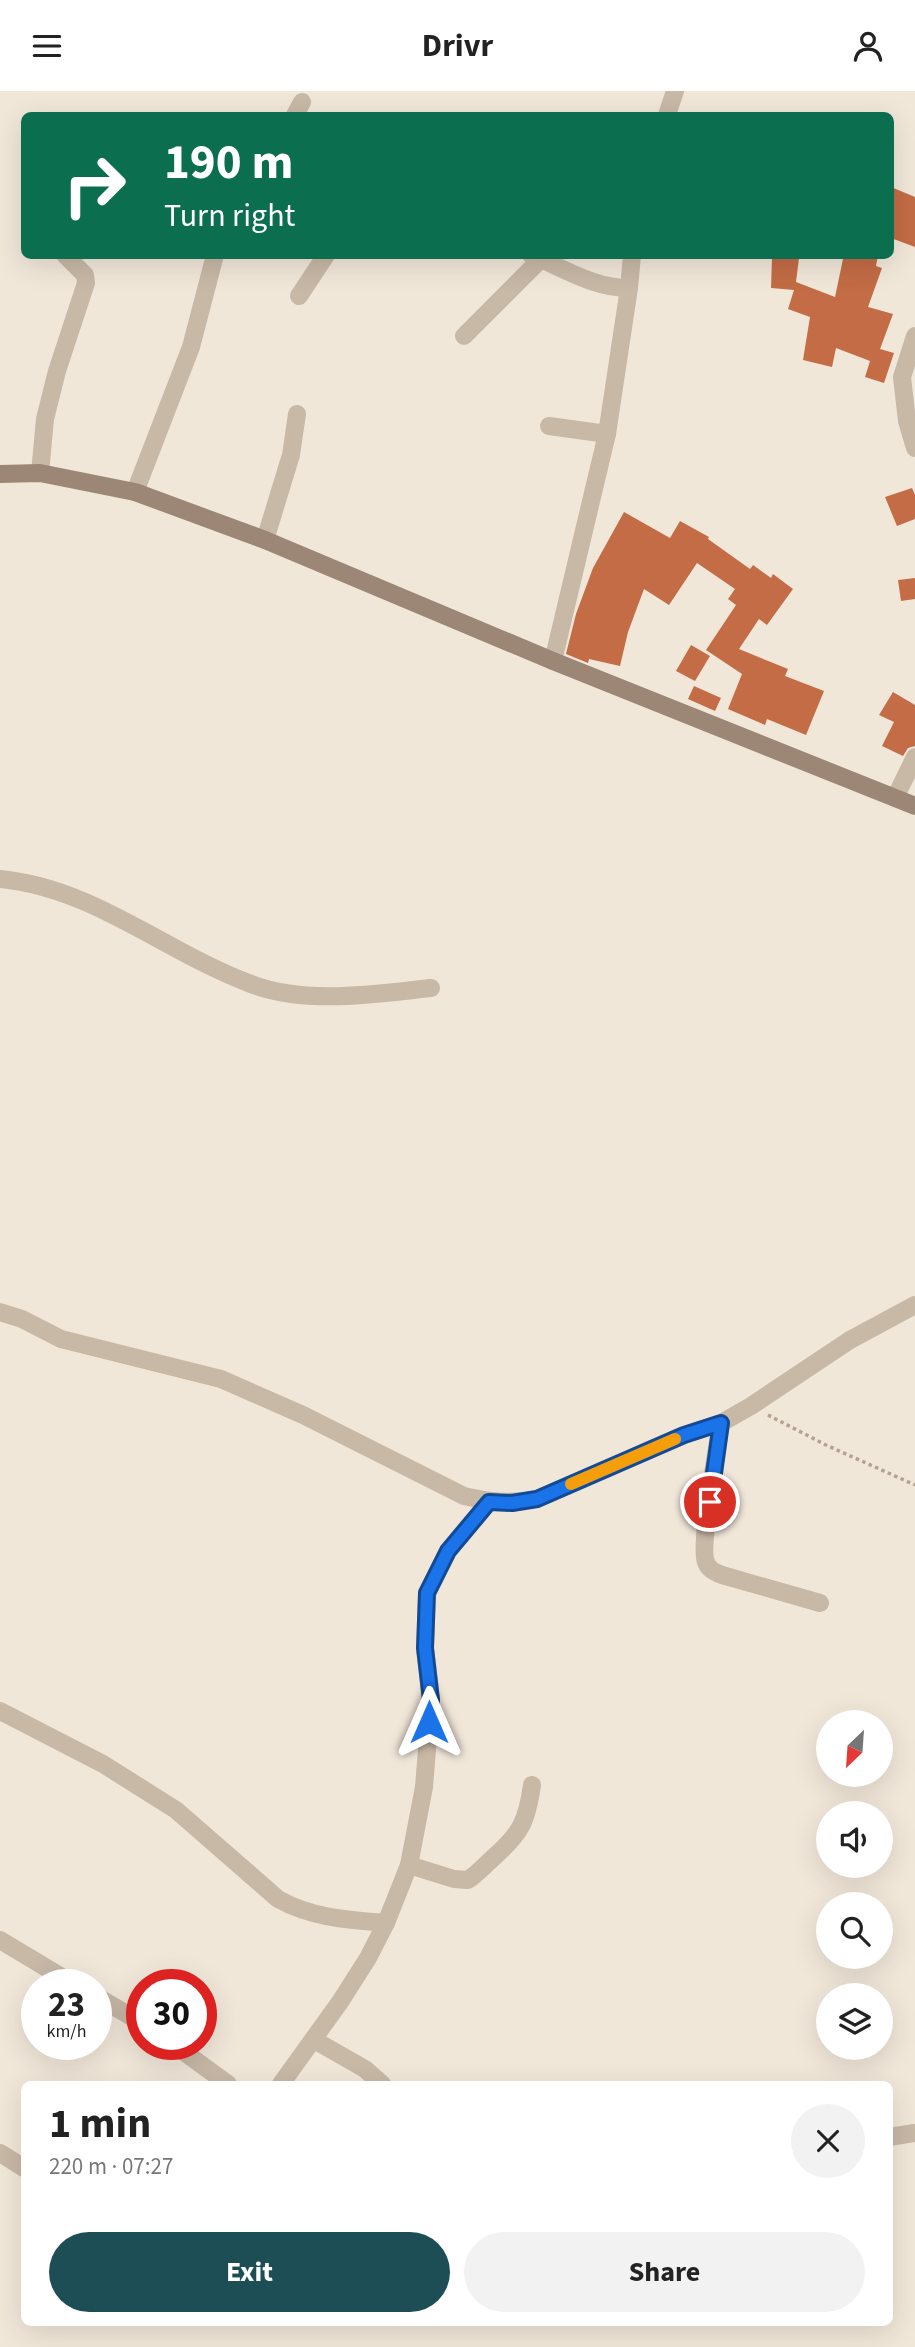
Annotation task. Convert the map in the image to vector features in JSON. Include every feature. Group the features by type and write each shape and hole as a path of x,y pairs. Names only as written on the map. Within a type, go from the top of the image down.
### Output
{"street":[{"path":"668,112 675,91"},
{"path":"40,473 44,419 86,283 85,275 69,259"},
{"path":"135,492 191,347 214,259"},
{"path":"299,296 323,259"},
{"path":"464,336 534,259"},
{"path":"540,259 596,284 629,288"},
{"path":"553,661 607,434 632,259"},
{"path":"915,337 902,377 907,421 915,448"},
{"path":"265,540 291,455 297,414"},
{"path":"549,426 607,434"},
{"path":"0,474 40,473 135,492 265,540 553,661 915,806"},
{"path":"895,798 915,757"},
{"path":"0,879 74,896 252,985 296,995 373,994 431,988"},
{"path":"0,1312 22,1319 61,1339 221,1379 303,1415 464,1496 489,1502 512,1503 537,1499 684,1435 721,1423 839,1347 915,1305"},
{"path":"721,1423 706,1528 706,1564 722,1575 820,1603"},
{"path":"283,2081 368,1958 386,1923 409,1865 425,1787 431,1700 425,1648 427,1593 448,1551 489,1502"},
{"path":"0,1711 103,1764 177,1810 278,1899 292,1907 335,1919 386,1923"},
{"path":"409,1865 454,1879 468,1880 512,1842 528,1811 532,1785"},
{"path":"0,1940 48,1969"},
{"path":"314,2040 365,2069 379,2081"},
{"path":"195,2060 224,2081"},
{"path":"893,2136 915,2133"},
{"path":"0,2153 21,2166"}],"path":[{"path":"751,1406 826,1445 915,1485"}],"building":[{"path":"894,188 915,197 915,247 894,239"},
{"path":"772,259 799,259 796,282 835,297 843,259 877,259 876,266 882,268 868,307 893,314 880,349 894,353 884,383 865,377 870,361 836,348 832,367 803,360 810,317 788,309 794,290 771,288"},
{"path":"912,488 915,495 915,519 897,526 885,497"},
{"path":"624,512 670,538 680,521 709,537 708,539 750,569 753,565 771,578 773,574 793,589 767,625 759,619 739,649 788,669 785,676 824,691 806,735 767,719 765,725 728,709 742,674 706,650 736,605 728,599 735,589 697,563 669,605 644,589 628,632 620,666 589,659 588,663 566,654 576,614 593,568"},
{"path":"915,578 915,599 901,601 898,580"},
{"path":"691,645 710,656 695,681 676,671"},
{"path":"694,686 721,698 715,711 688,699"},
{"path":"893,692 915,705 915,746 908,748 903,756 882,746 894,722 879,715"}],"slow traffic":[{"path":"571,1484 675,1439"}],"route":[{"path":"429,1722 431,1700 425,1648 427,1593 448,1551 489,1502 512,1503 537,1499 684,1435 721,1423 710,1502"}]}
